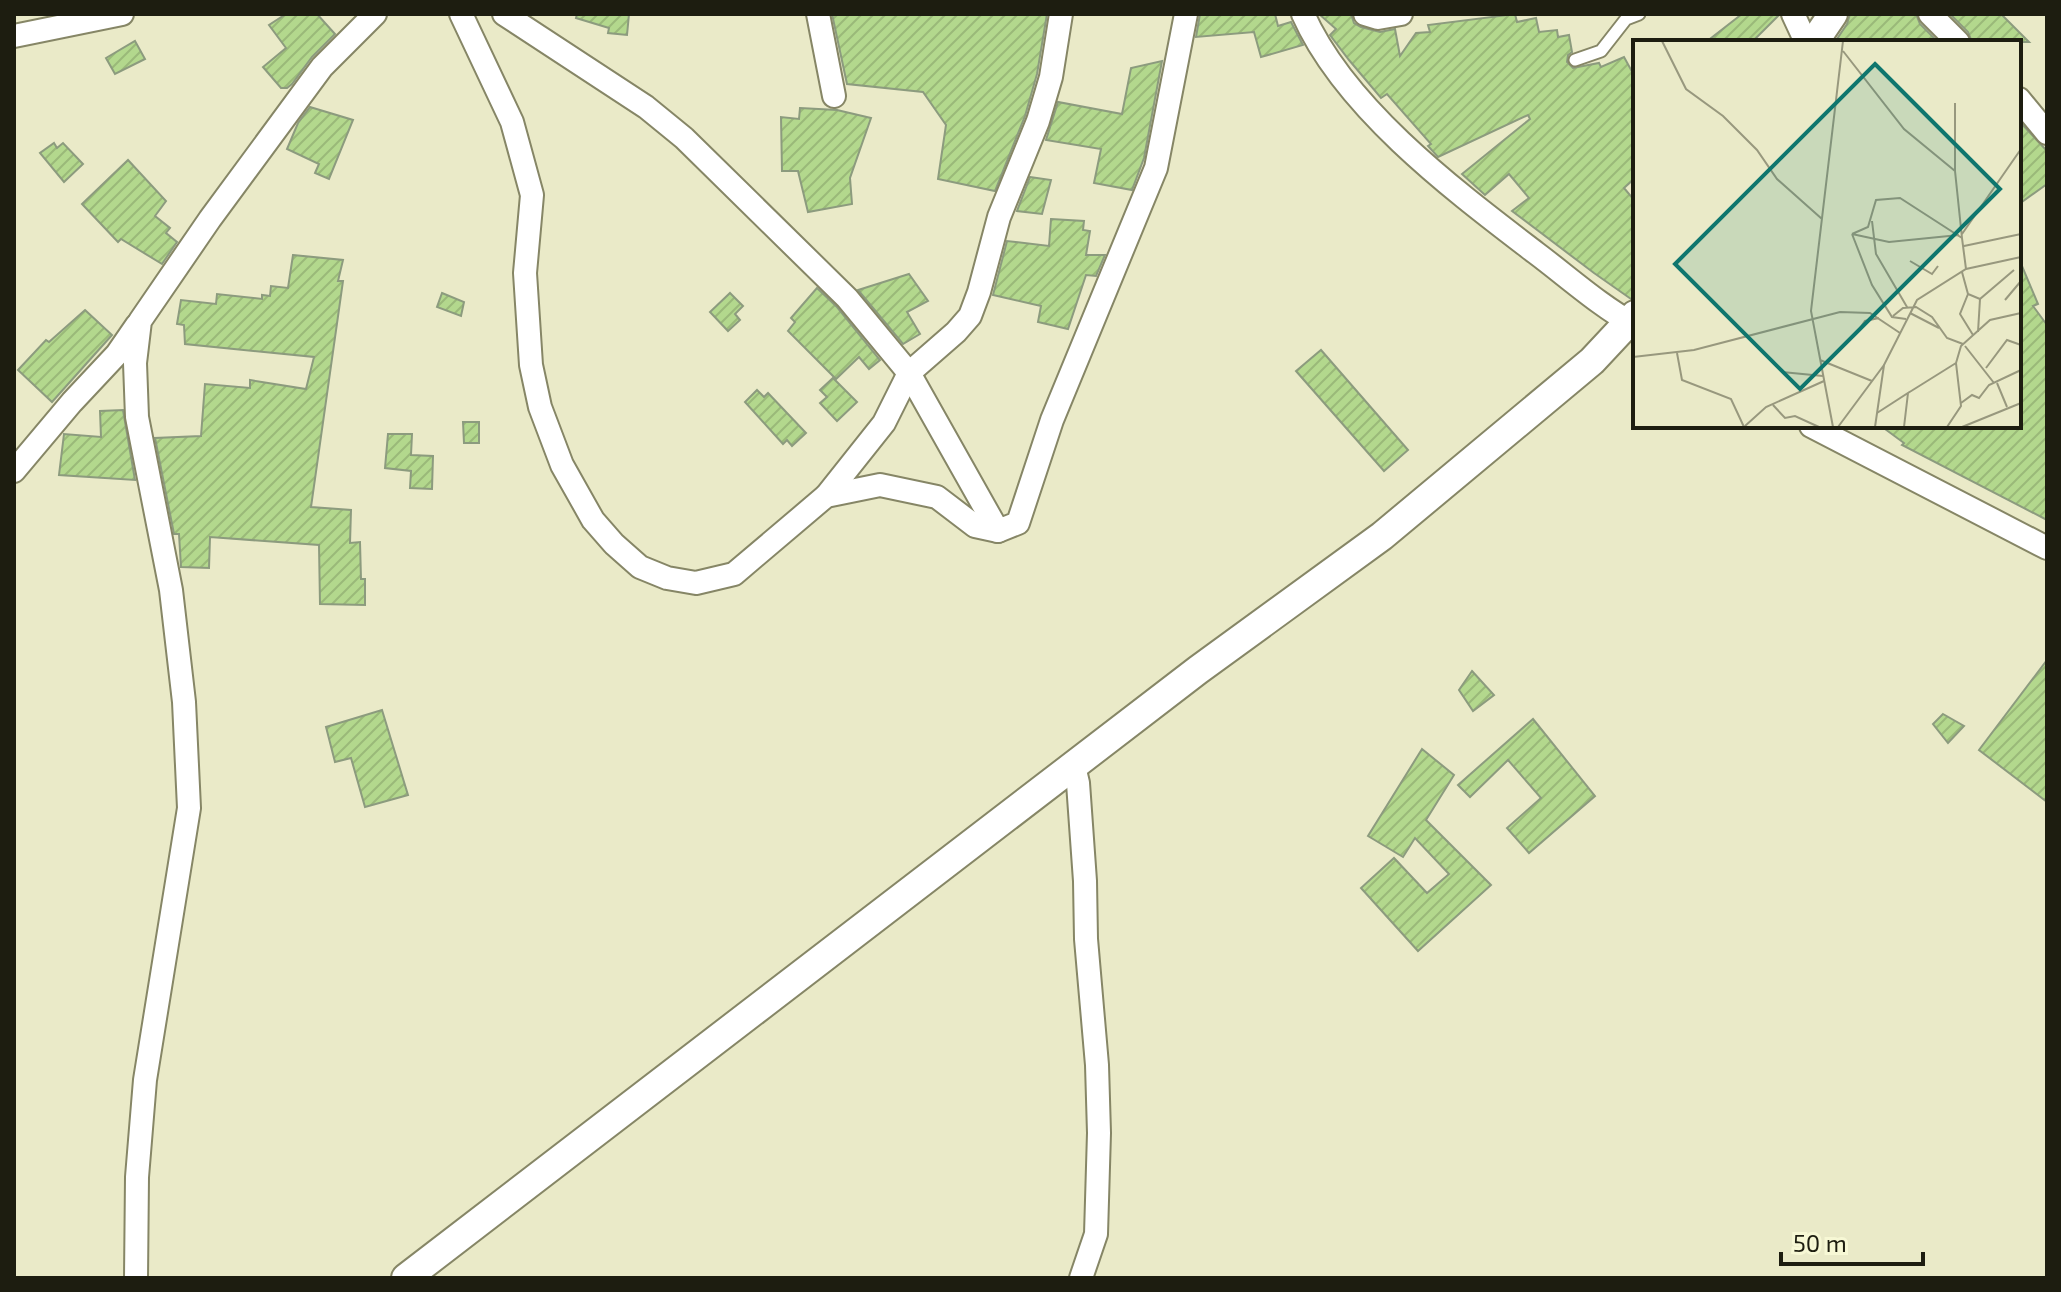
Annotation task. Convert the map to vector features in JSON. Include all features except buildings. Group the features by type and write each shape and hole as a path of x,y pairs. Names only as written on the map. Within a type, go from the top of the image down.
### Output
{"street":[{"path":"14,36 122,14"},
{"path":"14,471 117,354 210,219 322,67 375,14"},
{"path":"461,14 512,122 532,195 525,273 531,365 540,407 562,465 593,520 640,567 667,578 696,583 734,574 826,496 884,423 909,373 970,316 999,217 1038,121 1051,77 1061,14"},
{"path":"504,14 646,107 684,138 847,298 909,373 998,531"},
{"path":"818,14 834,96"},
{"path":"826,496 880,485 937,497 975,526 998,531 1018,523 1052,420 1156,168 1186,14"},
{"path":"406,1278 1198,670 1382,536 1592,361 1633,320 1455,191 1350,87 1320,46 1303,14"},
{"path":"1365,14 1378,18 1401,14"},
{"path":"1793,14 1805,40"},
{"path":"1815,40 1833,14"},
{"path":"1930,14 1956,40"},
{"path":"2021,101 2047,133"},
{"path":"136,1278 137,1177 145,1080 189,808 184,702 171,590 137,417 135,363 140,321"},
{"path":"1815,428 2047,548"},
{"path":"1074,766 1085,881 1099,1133 1096,1234 1081,1278"}],"lane":[{"path":"1575,60 1601,51 1626,19 1639,14"}]}
